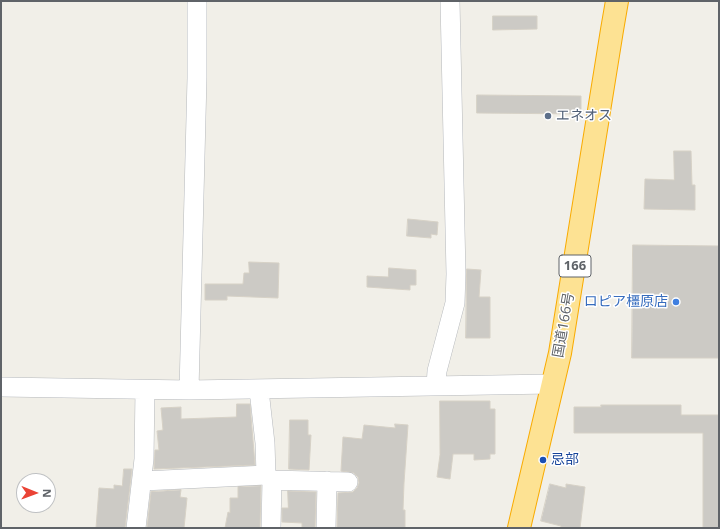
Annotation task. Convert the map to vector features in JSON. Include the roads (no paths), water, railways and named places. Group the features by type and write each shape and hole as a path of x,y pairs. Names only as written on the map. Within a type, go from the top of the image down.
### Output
{"highway":[{"name":"国道166号","path":"519,528 562,338 617,1"}],"street":[{"path":"189,390 197,78 197,1"},
{"path":"436,386 437,372 455,303 456,274 450,1"},
{"path":"1,387 145,390 259,390 552,384"},
{"path":"136,528 143,481 145,390"},
{"path":"259,390 269,478 271,528"},
{"path":"143,481 269,478 348,482"},
{"path":"326,528 327,481"}],"place":[{"name":"エネオス","path":"548,116"},
{"name":"ロピア橿原店","path":"676,302"},
{"name":"忌部","path":"543,460"}]}
